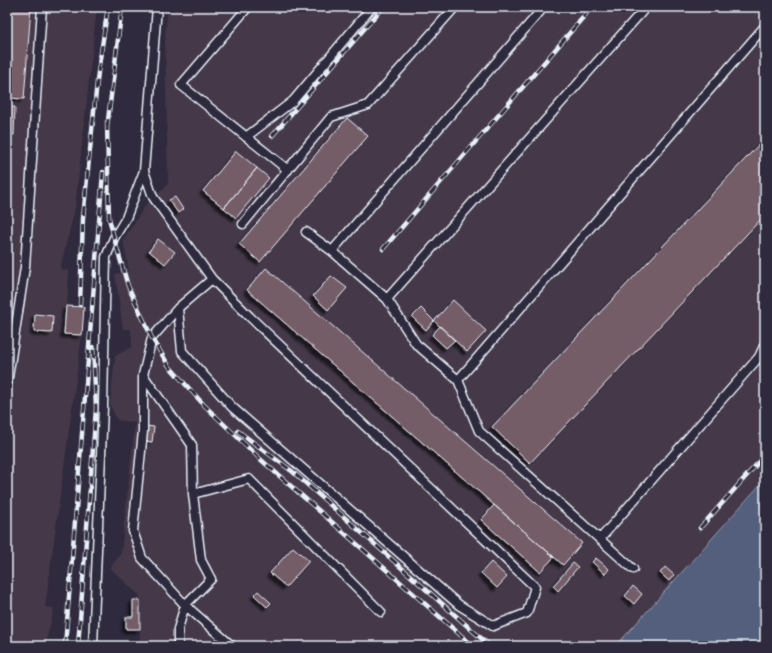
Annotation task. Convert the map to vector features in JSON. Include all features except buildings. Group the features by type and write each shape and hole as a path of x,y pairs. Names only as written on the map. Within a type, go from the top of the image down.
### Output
{"lane":[{"path":"7,384 25,267 42,7"},
{"path":"93,646 103,407 106,256 114,238 126,218 144,171 157,7"},
{"path":"248,7 242,11 182,86 288,170"},
{"path":"246,137 293,101 372,7"},
{"path":"243,224 331,117 368,105 455,7"},
{"path":"332,251 544,7"},
{"path":"386,299 646,7"},
{"path":"458,380 765,26"},
{"path":"144,171 153,197 212,279 250,317 535,587 526,614 494,626 458,605 232,407 182,351 178,308"},
{"path":"306,232 332,251 386,299 416,344 458,380 479,432 633,569"},
{"path":"212,279 178,308 152,338 142,374 143,431 133,531 142,558 185,605 232,646"},
{"path":"600,539 759,356 765,344"},
{"path":"142,374 192,445 193,494 201,560 211,579 185,605 178,629 178,646"},
{"path":"193,494 249,479 381,612"}],"shaded area":[{"path":"7,7 97,7 75,208 60,269 69,271 67,306 84,307 82,335 45,607 54,608 45,646 7,646"},
{"path":"168,7 765,7 765,479 616,646 456,646 447,638 440,646 140,646 140,596 110,568 121,553 135,423 117,420 110,405 115,356 132,347 131,329 123,329 115,274 129,271 123,240 147,203 168,184 165,35"}],"water":[{"path":"765,479 765,646 616,646"}],"railway":[{"path":"80,305 83,218 98,72 108,7"},
{"path":"107,128 122,7"},
{"path":"272,136 383,7"},
{"path":"383,249 592,7"},
{"path":"107,122 109,218 114,238 128,286 152,338 169,366 204,405 259,458 473,646"},
{"path":"65,646 103,172"},
{"path":"78,646 96,408 93,347"},
{"path":"238,431 293,472 490,646"},
{"path":"700,528 765,455"}]}
